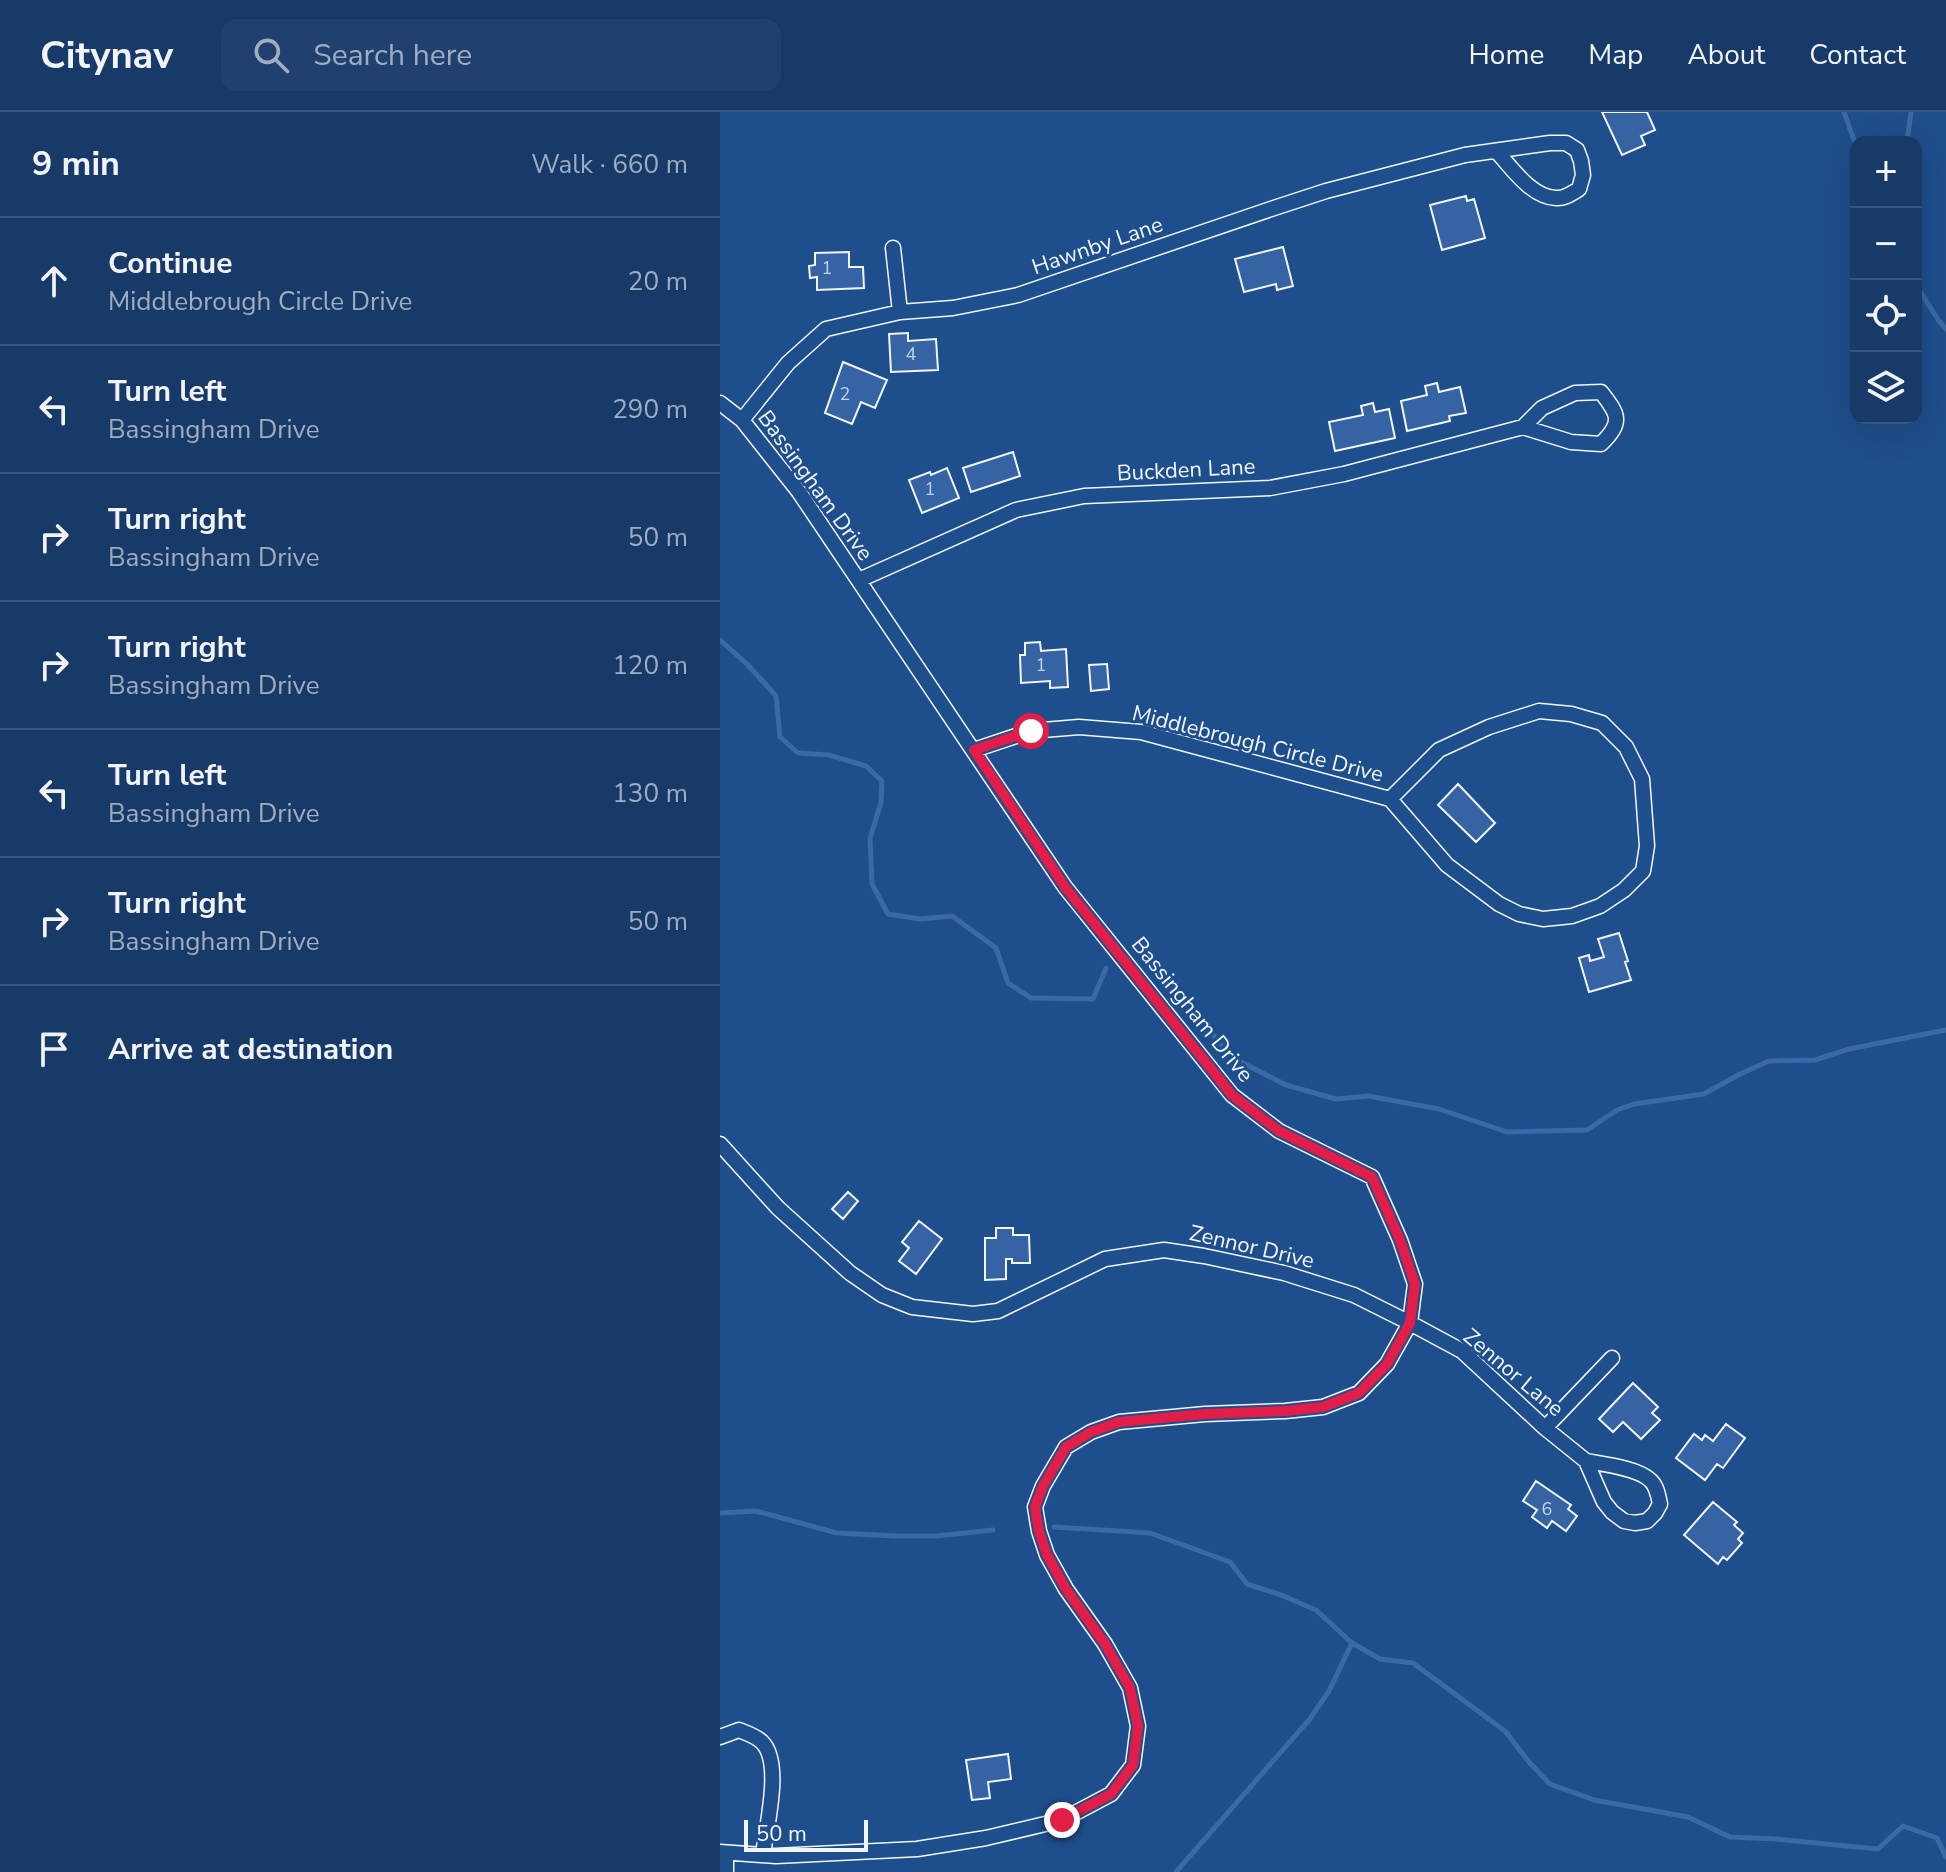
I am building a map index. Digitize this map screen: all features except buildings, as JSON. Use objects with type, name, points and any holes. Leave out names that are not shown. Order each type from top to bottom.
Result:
[{"type":"street","name":"Hawnby Lane","points":[[742,420],[788,363],[826,329],[900,312],[953,308],[1018,295],[1326,191],[1465,155],[1550,143],[1566,143],[1577,150],[1583,175],[1579,189],[1556,198],[1544,195],[1527,185],[1497,152]]},
{"type":"street","points":[[893,248],[900,312]]},
{"type":"street","name":"Buckden Lane","points":[[859,580],[1016,510],[1084,496],[1270,488],[1344,474],[1523,427],[1542,408],[1575,393],[1601,392],[1614,408],[1616,420],[1614,431],[1601,444],[1571,442],[1523,427]]},
{"type":"street","name":"Bassingham Drive","points":[[720,403],[742,420],[799,492],[1065,887],[1232,1095],[1279,1131],[1372,1177],[1400,1240],[1415,1284],[1410,1323],[1387,1364],[1359,1393],[1323,1407],[1119,1422],[1091,1432],[1066,1447],[1043,1486],[1035,1507],[1047,1555],[1130,1688],[1138,1726],[1133,1765],[1111,1794],[1062,1820],[986,1838],[917,1849],[763,1855],[723,1852]]},
{"type":"street","name":"Middlebrough Circle Drive","points":[[974,750],[1031,731],[1079,727],[1141,732],[1390,799],[1447,865],[1499,904],[1519,914],[1543,919],[1572,916],[1600,906],[1624,890],[1643,871],[1647,846],[1642,779],[1626,747],[1602,723],[1571,714],[1539,711],[1489,727],[1439,750],[1390,799]]},
{"type":"street","name":"Zennor Drive","points":[[720,1144],[778,1208],[850,1273],[882,1295],[912,1307],[973,1314],[998,1311],[1105,1259],[1164,1250],[1284,1273],[1354,1295],[1410,1323]]},
{"type":"street","name":"Zennor Lane","points":[[1410,1323],[1462,1351],[1545,1428],[1586,1461],[1648,1477],[1657,1488],[1660,1504],[1655,1513],[1647,1521],[1635,1523],[1624,1521],[1612,1512],[1604,1502],[1586,1461]]},
{"type":"street","points":[[1545,1428],[1612,1358]]},
{"type":"street","points":[[720,1737],[739,1730],[763,1742],[770,1757],[774,1773],[763,1855]]},
{"type":"street","points":[[723,1852],[726,1872]]},
{"type":"waterway","points":[[1844,112],[1852,136]]},
{"type":"waterway","points":[[1908,136],[1911,112]]},
{"type":"waterway","points":[[1922,294],[1946,329]]},
{"type":"waterway","points":[[720,640],[776,696],[780,737],[798,753],[829,755],[866,766],[882,781],[881,802],[870,839],[872,884],[888,914],[920,919],[952,916],[996,948],[1008,983],[1031,998],[1093,999],[1106,968]]},
{"type":"waterway","points":[[1153,960],[1231,1057],[1286,1085],[1336,1099],[1368,1096],[1439,1109],[1507,1132],[1587,1130],[1617,1110],[1634,1104],[1704,1094],[1769,1061],[1815,1060],[1849,1049],[1946,1030]]},
{"type":"waterway","points":[[720,1513],[756,1511],[837,1533],[937,1536],[993,1530]]},
{"type":"waterway","points":[[1054,1527],[1150,1533],[1230,1562],[1247,1584],[1316,1610],[1352,1643],[1380,1659],[1413,1663],[1505,1731],[1550,1784],[1594,1800],[1688,1817],[1730,1837],[1878,1849],[1903,1826],[1937,1838],[1946,1857]]},
{"type":"waterway","points":[[1176,1872],[1309,1720],[1329,1691],[1352,1643]]},
{"type":"route","points":[[1031,731],[974,750],[1065,887],[1232,1095],[1279,1131],[1372,1177],[1400,1240],[1415,1284],[1410,1323],[1387,1364],[1359,1393],[1323,1407],[1119,1422],[1091,1432],[1066,1447],[1043,1486],[1035,1507],[1039,1531],[1047,1555],[1066,1589],[1105,1644],[1130,1688],[1138,1726],[1133,1765],[1111,1794],[1062,1820]]}]
